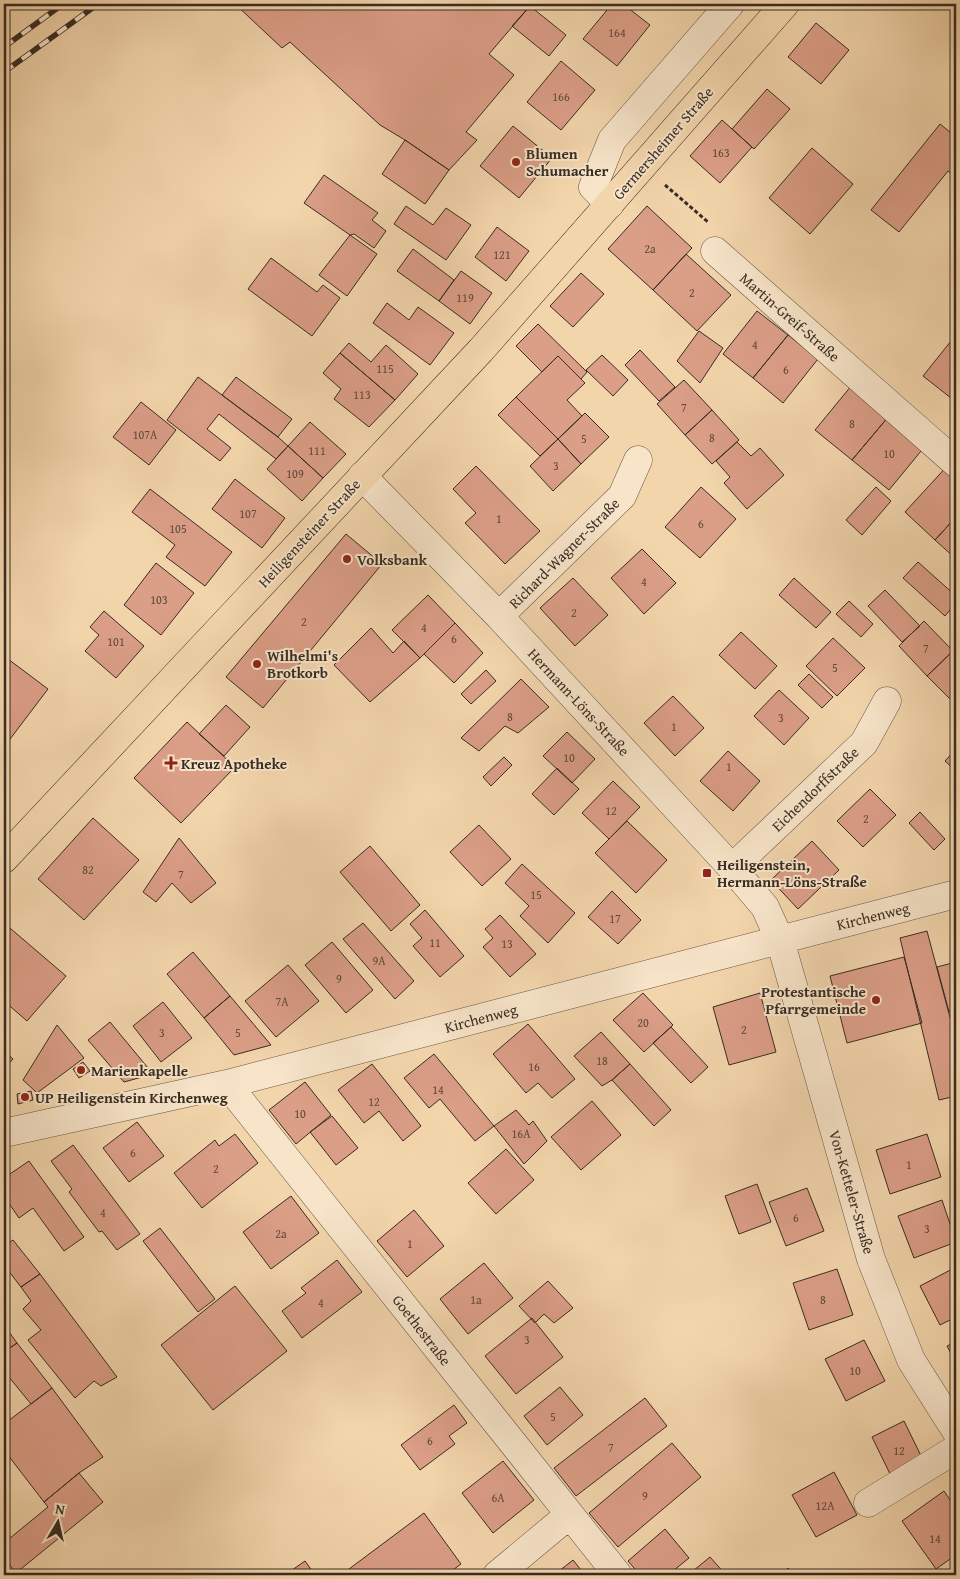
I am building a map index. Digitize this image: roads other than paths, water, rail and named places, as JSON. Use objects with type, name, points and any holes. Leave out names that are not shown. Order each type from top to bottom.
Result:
[{"type":"main road","name":"Germersheimer Straße","points":[[610,204],[785,4]]},
{"type":"main road","name":"Heiligensteiner Straße","points":[[4,859],[481,350],[610,204]]},
{"type":"street","name":"Germersheimer Straße","points":[[610,204],[593,187],[612,140],[730,4]]},
{"type":"street","name":"Martin-Greif-Straße","points":[[716,251],[956,463]]},
{"type":"street","name":"Richard-Wagner-Straße","points":[[499,616],[622,496],[638,460]]},
{"type":"street","name":"Hermann-Löns-Straße","points":[[362,476],[499,616],[732,868],[765,907],[780,940]]},
{"type":"street","name":"Eichendorffstraße","points":[[732,868],[864,743],[887,701]]},
{"type":"street","name":"Kirchenweg","points":[[4,1133],[227,1084],[956,894]]},
{"type":"street","name":"Von-Ketteler-Straße","points":[[780,940],[871,1259],[911,1360],[956,1431]]},
{"type":"street","name":"Goethestraße","points":[[227,1084],[618,1575]]},
{"type":"street","points":[[868,1503],[956,1449]]},
{"type":"street","points":[[497,1575],[568,1514]]},
{"type":"railway","points":[[4,47],[63,4]]},
{"type":"railway","points":[[4,72],[98,4]]},
{"type":"place","name":"Blumen Schumacher","points":[[516,162]]},
{"type":"place","name":"Volksbank","points":[[347,559]]},
{"type":"place","name":"Wilhelmi's Brotkorb","points":[[257,664]]},
{"type":"place","name":"Kreuz Apotheke","points":[[171,763]]},
{"type":"place","name":"Heiligenstein, Hermann-Löns-Straße","points":[[707,873]]},
{"type":"place","name":"Protestantische Pfarrgemeinde","points":[[876,1000]]},
{"type":"place","name":"Marienkapelle","points":[[81,1070]]},
{"type":"place","name":"UP Heiligenstein Kirchenweg","points":[[25,1097]]}]
